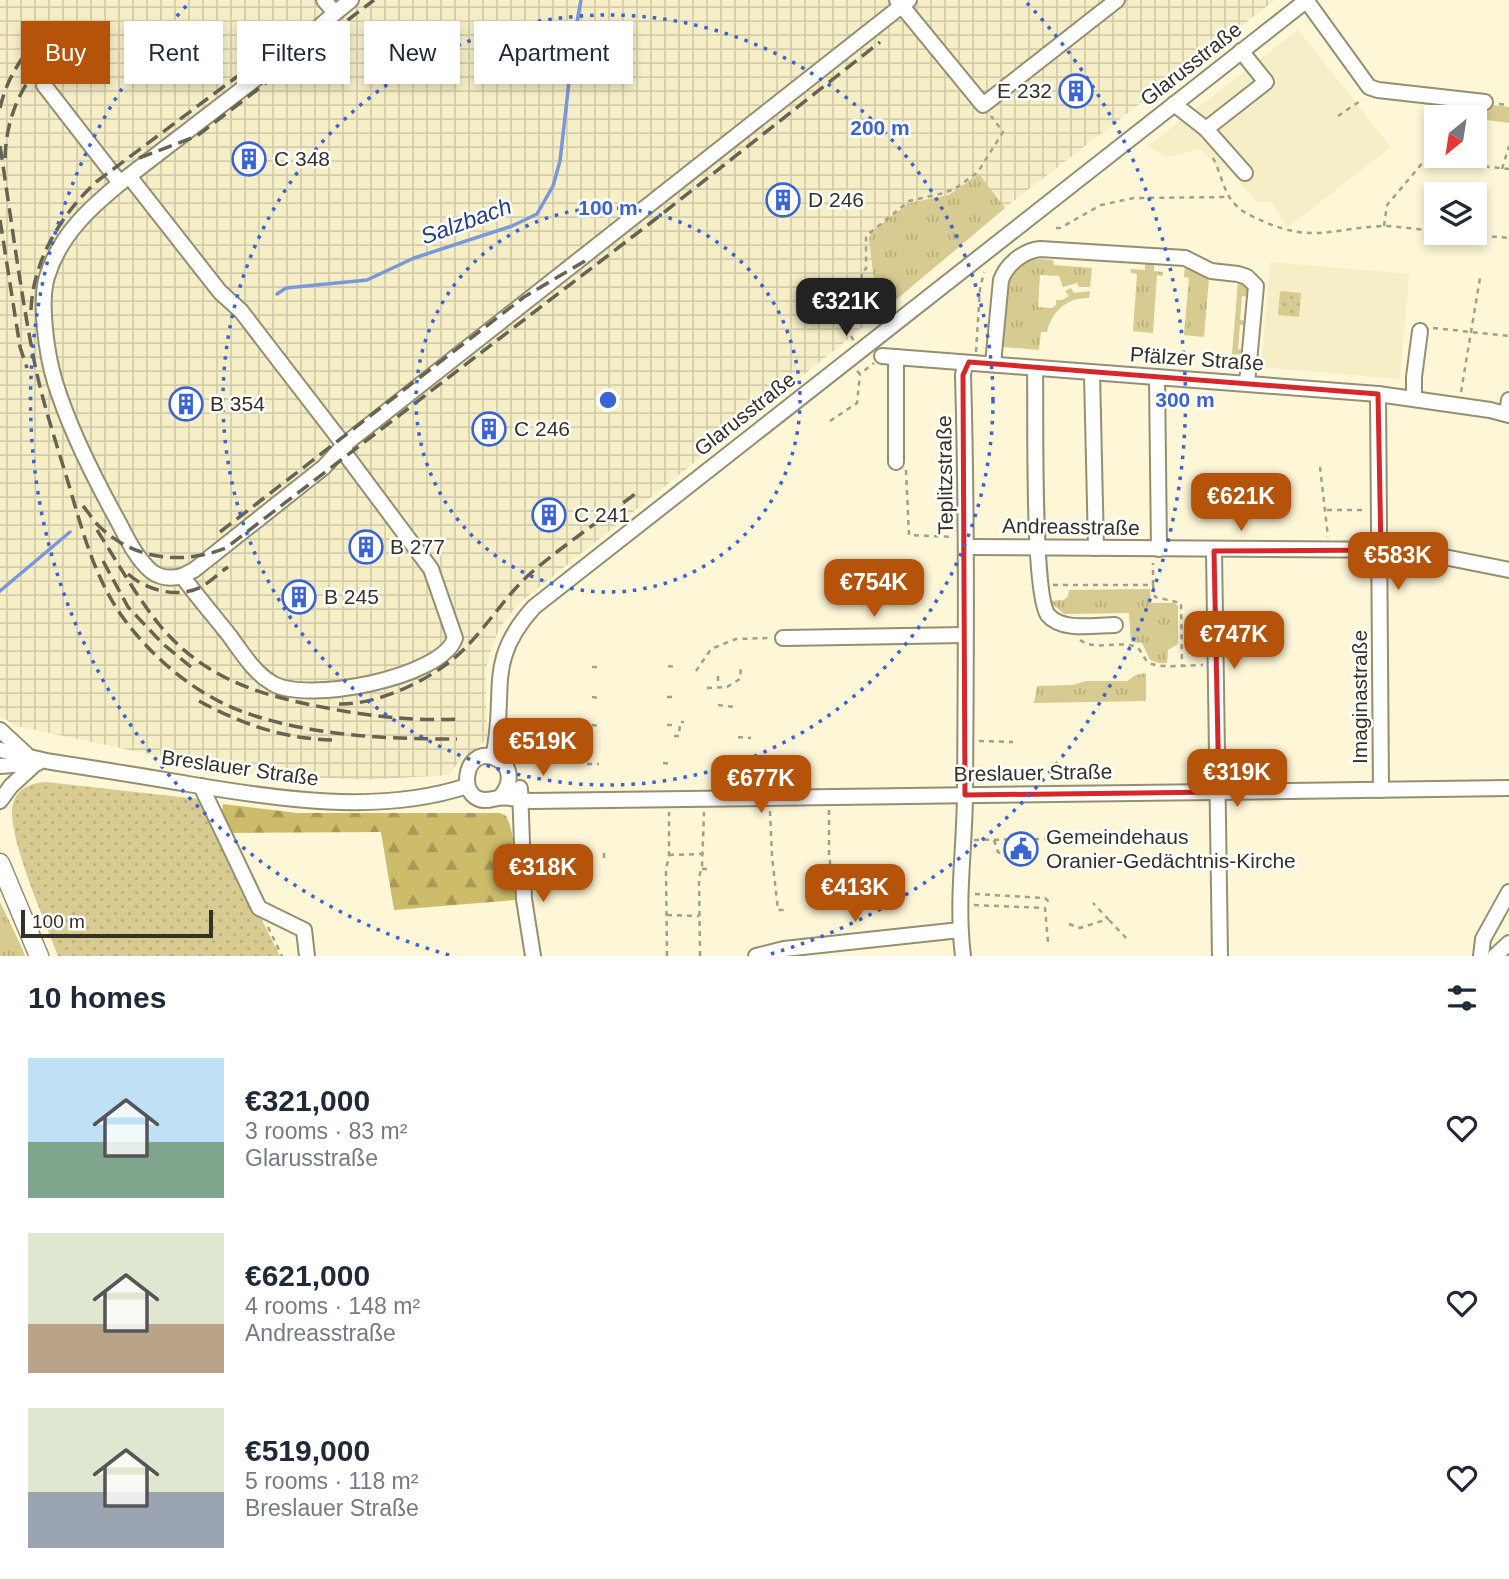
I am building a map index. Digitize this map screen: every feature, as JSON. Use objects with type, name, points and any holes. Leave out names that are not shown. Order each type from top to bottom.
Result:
[{"type":"main road","points":[[0,863],[38,956]]},
{"type":"street","points":[[324,0],[335,13]]},
{"type":"street","points":[[351,0],[289,53],[89,209],[68,234],[46,278],[44,321],[55,382],[76,437],[106,500],[134,549],[150,570],[166,577],[181,576],[194,570],[324,467],[344,445],[903,2],[984,106],[1117,0]]},
{"type":"street","points":[[1307,0],[1366,83],[1378,90],[1485,102]]},
{"type":"street","name":"Glarusstraße","points":[[493,757],[498,731],[498,676],[504,653],[512,635],[534,607],[1307,0]]},
{"type":"street","points":[[1206,129],[1266,82],[1241,51]]},
{"type":"street","points":[[44,85],[220,292],[241,311],[344,445],[346,455],[431,569],[455,638],[452,647],[428,665],[383,680],[313,691],[284,689],[262,677],[181,576]]},
{"type":"street","points":[[1174,104],[1206,129],[1245,173]]},
{"type":"street","points":[[1001,239],[1016,260]]},
{"type":"street","points":[[993,364],[1001,279],[1007,268],[1029,251],[1040,249],[1185,258],[1194,260],[1207,270],[1247,277],[1253,281],[1257,290],[1247,383]]},
{"type":"street","points":[[1414,399],[1420,331]]},
{"type":"street","name":"Pfälzer Straße","points":[[897,462],[889,357],[1378,394],[1508,409]]},
{"type":"street","name":"Teplitzstraße","points":[[963,956],[960,930],[965,795],[967,542],[963,375],[970,363]]},
{"type":"street","points":[[1035,368],[1038,547],[1042,600],[1048,615],[1061,625],[1115,625]]},
{"type":"street","points":[[1093,373],[1096,548]]},
{"type":"street","points":[[1156,549],[1157,377]]},
{"type":"street","name":"Imaginastraße","points":[[1378,394],[1381,790]]},
{"type":"street","name":"Andreasstraße","points":[[967,542],[1038,547],[1214,551],[1409,550],[1509,570]]},
{"type":"street","points":[[1214,551],[1220,956]]},
{"type":"street","points":[[783,638],[965,635]]},
{"type":"street","points":[[0,730],[37,760],[0,801]]},
{"type":"street","name":"Breslauer Straße","points":[[0,750],[37,760],[276,798],[325,801],[427,797],[467,786],[474,795],[485,800],[517,789],[556,799],[1509,788]]},
{"type":"street","points":[[467,786],[466,776],[473,762],[483,757],[493,757],[505,765],[517,789],[524,899],[533,956]]},
{"type":"street","name":"Breslauer Straße","points":[[0,766],[37,760]]},
{"type":"street","points":[[201,786],[259,908],[304,930],[307,956]]},
{"type":"street","points":[[1481,956],[1483,939],[1509,892]]},
{"type":"street","points":[[756,956],[784,949],[960,930]]},
{"type":"street","points":[[1495,956],[1509,943]]},
{"type":"path","points":[[1338,116],[1378,90]]},
{"type":"path","points":[[851,336],[846,330],[859,319],[862,271],[866,269],[866,236],[909,201],[956,188],[978,172],[1003,132],[984,106]]},
{"type":"path","points":[[1502,169],[1509,146]]},
{"type":"path","points":[[1210,153],[1222,173],[1229,197],[1248,215],[1289,232],[1308,235],[1384,226],[1424,230]]},
{"type":"path","points":[[1384,226],[1387,205],[1425,160],[1509,169]]},
{"type":"path","points":[[1056,228],[1101,205],[1134,198],[1229,197]]},
{"type":"path","points":[[1487,236],[1509,238]]},
{"type":"path","points":[[970,363],[985,267]]},
{"type":"path","points":[[1462,385],[1480,278]]},
{"type":"path","points":[[1420,331],[1420,327],[1509,335]]},
{"type":"path","points":[[830,421],[857,403],[860,374]]},
{"type":"path","points":[[897,462],[905,467],[909,535],[967,542]]},
{"type":"path","points":[[1320,467],[1329,550]]},
{"type":"path","points":[[1326,510],[1380,510]]},
{"type":"path","points":[[1156,549],[1153,594],[1157,598],[1181,603],[1182,665]]},
{"type":"path","points":[[1050,585],[1153,585]]},
{"type":"path","points":[[1061,625],[1086,645],[1134,646],[1151,664],[1217,665]]},
{"type":"path","points":[[696,671],[711,649],[736,639],[783,638]]},
{"type":"path","points":[[668,666],[676,667]]},
{"type":"path","points":[[592,667],[601,667]]},
{"type":"path","points":[[706,688],[727,687],[740,679],[741,667]]},
{"type":"path","points":[[718,676],[718,687]]},
{"type":"path","points":[[592,697],[600,698]]},
{"type":"path","points":[[667,697],[675,697]]},
{"type":"path","points":[[718,705],[734,707]]},
{"type":"path","points":[[674,736],[679,736],[680,722],[684,722]]},
{"type":"path","points":[[592,725],[600,726]]},
{"type":"path","points":[[667,725],[674,725]]},
{"type":"path","points":[[738,737],[751,738]]},
{"type":"path","points":[[965,740],[1013,742]]},
{"type":"path","points":[[739,762],[755,763]]},
{"type":"path","points":[[663,763],[673,764]]},
{"type":"path","points":[[587,764],[599,764]]},
{"type":"path","points":[[829,796],[834,898],[841,897]]},
{"type":"path","points":[[770,797],[778,910],[784,910]]},
{"type":"path","points":[[667,956],[668,798]]},
{"type":"path","points":[[700,956],[699,878],[702,869],[704,798]]},
{"type":"path","points":[[963,840],[1045,839]]},
{"type":"path","points":[[994,840],[998,852],[1011,856]]},
{"type":"path","points":[[662,843],[669,843]]},
{"type":"path","points":[[703,844],[710,844]]},
{"type":"path","points":[[604,853],[604,858]]},
{"type":"path","points":[[669,855],[702,854]]},
{"type":"path","points":[[831,867],[836,867]]},
{"type":"path","points":[[702,869],[711,869]]},
{"type":"path","points":[[659,871],[666,870]]},
{"type":"path","points":[[774,877],[780,877]]},
{"type":"path","points":[[699,898],[706,898]]},
{"type":"path","points":[[961,899],[1045,898],[1051,903]]},
{"type":"path","points":[[961,899],[1045,908],[1048,942]]},
{"type":"path","points":[[660,901],[666,901]]},
{"type":"path","points":[[1093,903],[1128,940]]},
{"type":"path","points":[[259,908],[282,956]]},
{"type":"path","points":[[666,915],[699,916]]},
{"type":"path","points":[[1069,924],[1080,928],[1108,919]]},
{"type":"path","points":[[699,928],[706,928]]},
{"type":"path","points":[[660,930],[667,931]]},
{"type":"highlighted area","points":[[969,362],[1378,394],[1381,550],[1214,551],[1219,792],[965,795],[963,375]]},
{"type":"shaded area","points":[[0,0],[1275,0],[1012,202],[878,315],[517,605],[499,629],[485,672],[487,737],[477,750],[462,757],[449,775],[364,780],[264,775],[219,769],[16,726],[0,716]]},
{"type":"shaded area","points":[[1298,30],[1391,147],[1288,227],[1270,201],[1257,202],[1227,168],[1223,172],[1200,149],[1167,157],[1148,146]]},
{"type":"shaded area","points":[[1270,262],[1409,274],[1400,379],[1261,367]]},
{"type":"green space","points":[[1466,102],[1509,107],[1509,123],[1488,120],[1488,105],[1466,105]]},
{"type":"green space","points":[[979,174],[1005,208],[878,315],[869,239],[872,231],[909,203],[949,195]]},
{"type":"green space","points":[[1053,260],[1054,265],[1092,268],[1090,287],[1079,287],[1077,283],[1063,287],[1059,276],[1040,275],[1038,307],[1052,308],[1056,305],[1056,300],[1069,296],[1065,291],[1071,288],[1074,293],[1090,291],[1089,298],[1074,300],[1056,312],[1047,332],[1041,332],[1039,350],[1003,347],[1000,339],[1003,302],[1009,278],[1026,262]]},
{"type":"green space","points":[[1145,260],[1154,261],[1154,271],[1163,272],[1163,276],[1157,275],[1153,333],[1133,331],[1137,274],[1131,273],[1131,269],[1145,270]]},
{"type":"green space","points":[[1185,264],[1209,278],[1204,337],[1184,335],[1189,278],[1184,277]]},
{"type":"green space","points":[[1238,281],[1249,286],[1251,297],[1242,296],[1240,320],[1249,321],[1249,326],[1240,325],[1238,349],[1247,351],[1246,355],[1232,354]]},
{"type":"green space","points":[[1280,291],[1301,293],[1299,317],[1278,315]]},
{"type":"green space","points":[[1150,589],[1151,603],[1175,603],[1178,606],[1178,644],[1168,650],[1167,663],[1150,660],[1142,643],[1131,642],[1129,613],[1064,614],[1049,601],[1064,600],[1069,590]]},
{"type":"green space","points":[[1146,673],[1146,701],[1034,703],[1037,686],[1073,685],[1086,681],[1127,681]]},
{"type":"green space","points":[[46,782],[198,799],[203,803],[280,956],[58,956],[21,856],[12,817],[13,804],[21,790]]},
{"type":"green space","points":[[223,804],[297,813],[500,813],[506,816],[512,835],[515,900],[394,910],[381,832],[227,833]]},
{"type":"green space","points":[[0,902],[22,948],[25,956],[0,956]]},
{"type":"waterway","name":"Salzbach","points":[[277,294],[286,288],[367,280],[414,258],[512,226],[537,214],[553,186],[560,161],[581,0]]},
{"type":"waterway","name":"Salzbach","points":[[0,591],[70,532]]},
{"type":"railway","points":[[139,158],[197,136],[374,0]]},
{"type":"railway","points":[[83,506],[98,526],[114,539],[144,553],[177,558],[193,557],[226,548],[653,221],[880,42]]},
{"type":"railway","points":[[0,108],[7,87],[21,61]]},
{"type":"railway","points":[[31,310],[33,291],[43,256],[61,224],[83,195],[96,182],[237,77]]},
{"type":"railway","points":[[5,158],[11,118],[26,84]]},
{"type":"railway","points":[[0,146],[24,307],[41,391],[90,553],[105,587],[124,619],[161,660],[190,684],[238,710],[264,719],[319,731],[374,737],[457,739]]},
{"type":"railway","points":[[0,220],[20,347],[27,368]]},
{"type":"railway","points":[[220,532],[524,297],[590,258]]},
{"type":"railway","points":[[339,704],[373,700],[391,694],[426,678],[442,667],[468,645],[532,572],[635,494]]},
{"type":"railway","points":[[97,530],[136,593],[162,628],[199,662],[219,674],[261,692],[332,709],[395,718],[459,719]]},
{"type":"railway","points":[[103,561],[128,607],[163,644],[191,667]]},
{"type":"railway","points":[[128,574],[153,588],[182,592],[201,587],[228,567]]},
{"type":"railway","points":[[199,701],[266,730],[301,737],[338,740]]},
{"type":"place","name":"E 232","points":[[1076,91]]},
{"type":"place","name":"C 348","points":[[249,159]]},
{"type":"place","name":"D 246","points":[[783,200]]},
{"type":"place","name":"B 354","points":[[186,404]]},
{"type":"place","name":"C 246","points":[[489,429]]},
{"type":"place","name":"C 241","points":[[549,515]]},
{"type":"place","name":"B 277","points":[[366,547]]},
{"type":"place","name":"B 245","points":[[299,597]]},
{"type":"place","name":"Gemeindehaus Oranier-Gedächtnis-Kirche","points":[[1021,849]]}]
